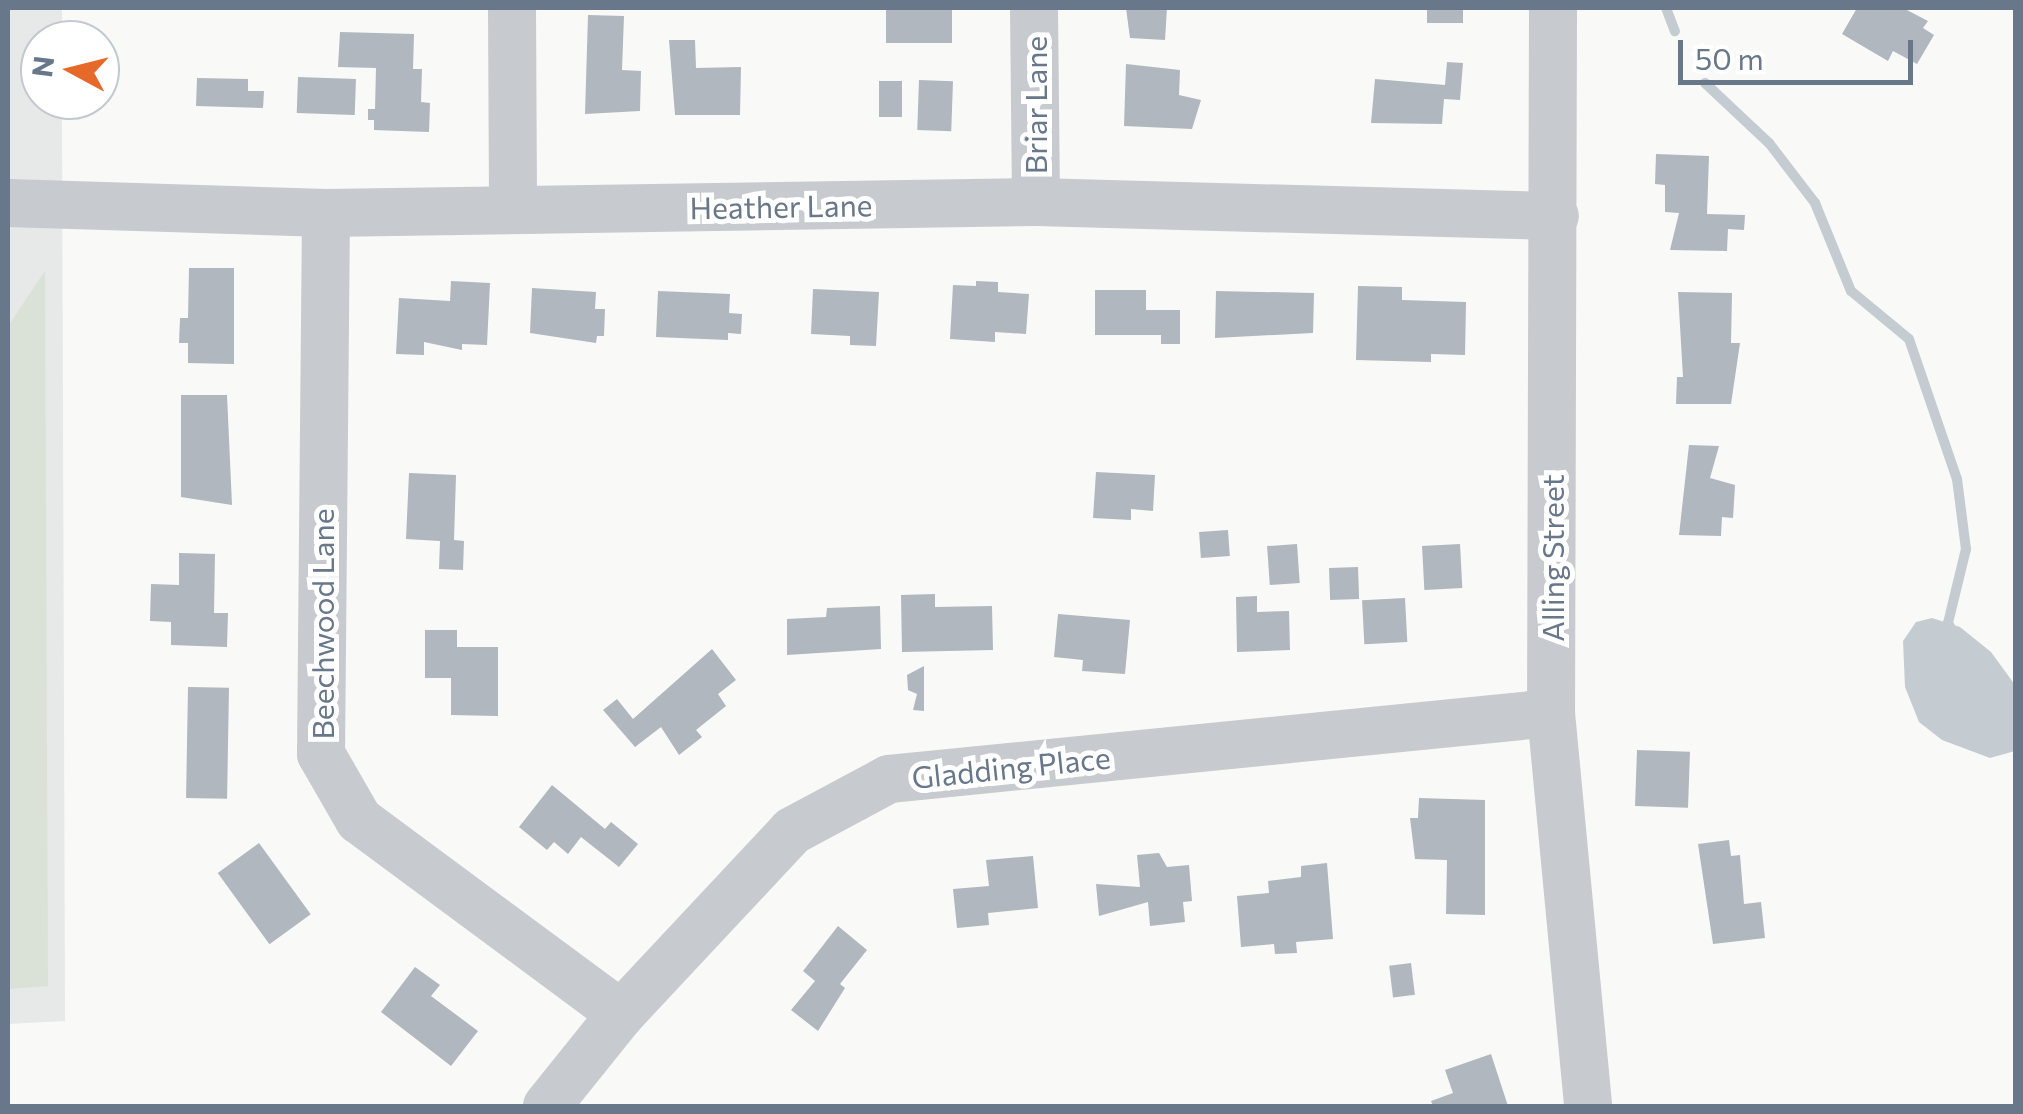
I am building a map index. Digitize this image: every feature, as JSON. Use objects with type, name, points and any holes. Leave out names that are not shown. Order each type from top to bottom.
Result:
[{"type":"street","points":[[512,8],[513,209]]},
{"type":"street","name":"Briar Lane","points":[[1034,8],[1036,202]]},
{"type":"street","name":"Alling Street","points":[[1553,8],[1551,713],[1588,1106]]},
{"type":"street","name":"Heather Lane","points":[[8,203],[326,212],[1036,202],[1554,216]]},
{"type":"street","name":"Beechwood Lane","points":[[326,212],[321,754],[358,820],[621,1014]]},
{"type":"street","name":"Gladding Place","points":[[547,1106],[621,1014],[792,831],[889,779],[1551,713]]},
{"type":"shaded area","points":[[8,8],[62,8],[62,20],[20,20],[20,120],[62,120],[65,1021],[8,1024]]},
{"type":"shaded area","points":[[45,271],[48,986],[8,989],[8,326]]},
{"type":"shaded area","points":[[1932,618],[1960,627],[1991,652],[2015,685],[2015,751],[1990,758],[1942,740],[1919,722],[1905,687],[1903,641],[1916,622]]},
{"type":"building","points":[[886,8],[952,8],[952,43],[886,43]]},
{"type":"building","points":[[1126,8],[1167,8],[1165,40],[1130,38]]},
{"type":"building","points":[[1427,8],[1463,8],[1463,23],[1427,23]]},
{"type":"building","points":[[1857,8],[1903,8],[1928,21],[1923,28],[1934,35],[1917,64],[1893,51],[1888,61],[1842,34]]},
{"type":"building","points":[[588,15],[624,16],[622,70],[641,71],[640,111],[585,114]]},
{"type":"building","points":[[340,32],[414,34],[413,69],[422,69],[421,102],[430,103],[429,132],[374,130],[374,120],[368,120],[368,109],[375,109],[376,68],[338,67]]},
{"type":"building","points":[[669,40],[695,40],[696,68],[741,67],[740,115],[675,115]]},
{"type":"building","points":[[1447,62],[1463,63],[1460,100],[1444,99],[1442,124],[1371,123],[1375,79],[1445,85]]},
{"type":"building","points":[[1126,64],[1180,70],[1179,95],[1201,100],[1192,129],[1124,126]]},
{"type":"building","points":[[298,77],[356,79],[355,115],[297,113]]},
{"type":"building","points":[[197,78],[248,79],[248,91],[264,91],[263,108],[196,106]]},
{"type":"building","points":[[919,80],[953,81],[951,131],[917,130]]},
{"type":"building","points":[[879,81],[902,81],[902,117],[879,117]]},
{"type":"building","points":[[1656,154],[1709,156],[1707,214],[1745,215],[1744,230],[1728,229],[1727,251],[1670,250],[1679,213],[1665,212],[1665,185],[1655,184]]},
{"type":"building","points":[[189,268],[234,268],[234,364],[188,363],[188,343],[179,343],[180,318],[188,318]]},
{"type":"building","points":[[451,281],[490,283],[487,345],[462,344],[462,350],[424,342],[424,355],[396,354],[399,298],[450,301]]},
{"type":"building","points":[[976,281],[998,282],[998,292],[1029,294],[1026,334],[995,332],[995,342],[950,339],[953,285],[976,286]]},
{"type":"building","points":[[1358,286],[1402,287],[1402,300],[1466,302],[1465,355],[1431,354],[1431,362],[1356,360]]},
{"type":"building","points":[[532,288],[596,292],[595,309],[605,309],[604,336],[597,336],[596,343],[530,333]]},
{"type":"building","points":[[813,289],[879,292],[876,346],[850,345],[850,336],[811,334]]},
{"type":"building","points":[[1095,290],[1146,290],[1146,310],[1180,310],[1180,344],[1161,344],[1161,335],[1095,335]]},
{"type":"building","points":[[658,291],[730,294],[729,313],[742,314],[741,334],[728,333],[728,340],[656,337]]},
{"type":"building","points":[[1216,291],[1314,293],[1313,333],[1215,338]]},
{"type":"building","points":[[1678,292],[1732,293],[1731,343],[1740,343],[1731,404],[1676,404],[1677,377],[1683,377]]},
{"type":"building","points":[[181,395],[227,395],[232,505],[181,497]]},
{"type":"building","points":[[1689,445],[1719,446],[1710,478],[1735,485],[1733,518],[1722,517],[1721,536],[1679,535]]},
{"type":"building","points":[[1096,472],[1155,475],[1153,511],[1131,509],[1131,520],[1093,518]]},
{"type":"building","points":[[409,473],[456,475],[454,540],[464,541],[463,570],[439,569],[440,541],[406,539]]},
{"type":"building","points":[[1228,530],[1230,556],[1201,558],[1199,532]]},
{"type":"building","points":[[1297,544],[1300,583],[1270,585],[1267,546]]},
{"type":"building","points":[[1460,544],[1462,588],[1424,590],[1422,546]]},
{"type":"building","points":[[179,553],[215,554],[214,613],[228,613],[227,647],[171,645],[171,622],[150,621],[151,584],[179,585]]},
{"type":"building","points":[[1358,567],[1359,599],[1330,600],[1329,568]]},
{"type":"building","points":[[935,594],[935,607],[992,606],[993,650],[902,652],[901,595]]},
{"type":"building","points":[[1257,596],[1257,612],[1289,611],[1290,650],[1237,652],[1236,597]]},
{"type":"building","points":[[1405,598],[1407,642],[1364,644],[1362,600]]},
{"type":"building","points":[[880,606],[881,649],[787,655],[787,619],[826,617],[827,608]]},
{"type":"building","points":[[1058,614],[1130,620],[1125,674],[1082,671],[1083,660],[1054,657]]},
{"type":"building","points":[[425,630],[457,630],[457,647],[498,647],[498,716],[451,715],[451,678],[425,678]]},
{"type":"building","points":[[712,649],[736,680],[718,694],[726,706],[696,730],[702,737],[679,755],[661,727],[635,747],[603,710],[617,699],[633,719]]},
{"type":"building","points":[[924,666],[924,711],[913,710],[917,694],[908,690],[907,675]]},
{"type":"building","points":[[188,687],[229,688],[227,799],[186,798]]},
{"type":"building","points":[[1637,750],[1690,752],[1688,808],[1635,806]]},
{"type":"building","points":[[552,785],[605,829],[611,822],[638,844],[619,867],[581,837],[568,854],[554,842],[547,850],[519,827]]},
{"type":"building","points":[[1419,798],[1485,800],[1485,915],[1446,914],[1447,860],[1415,859],[1410,818],[1418,818]]},
{"type":"building","points":[[1729,840],[1731,856],[1740,855],[1744,904],[1761,902],[1765,938],[1713,944],[1698,844]]},
{"type":"building","points":[[259,843],[311,914],[269,944],[218,873]]},
{"type":"building","points":[[1159,853],[1167,867],[1189,865],[1192,901],[1183,902],[1185,922],[1150,926],[1148,902],[1099,916],[1096,884],[1140,887],[1137,855]]},
{"type":"building","points":[[1033,856],[1038,908],[988,913],[989,925],[957,928],[953,889],[989,886],[986,860]]},
{"type":"building","points":[[1327,863],[1333,939],[1296,942],[1297,953],[1275,954],[1274,944],[1241,947],[1237,896],[1269,893],[1268,881],[1301,877],[1301,866]]},
{"type":"building","points":[[838,926],[867,950],[840,984],[845,988],[818,1031],[791,1010],[815,981],[803,971]]},
{"type":"building","points":[[1411,963],[1415,995],[1393,997],[1389,966]]},
{"type":"building","points":[[415,967],[440,985],[431,996],[478,1031],[451,1066],[381,1012]]},
{"type":"building","points":[[1491,1054],[1508,1106],[1433,1106],[1431,1101],[1453,1093],[1445,1070]]},
{"type":"waterway","points":[[1666,8],[1675,31]]},
{"type":"waterway","points":[[1705,83],[1769,143],[1815,203],[1851,291],[1909,339],[1957,479],[1966,549],[1948,623],[1953,632]]}]
